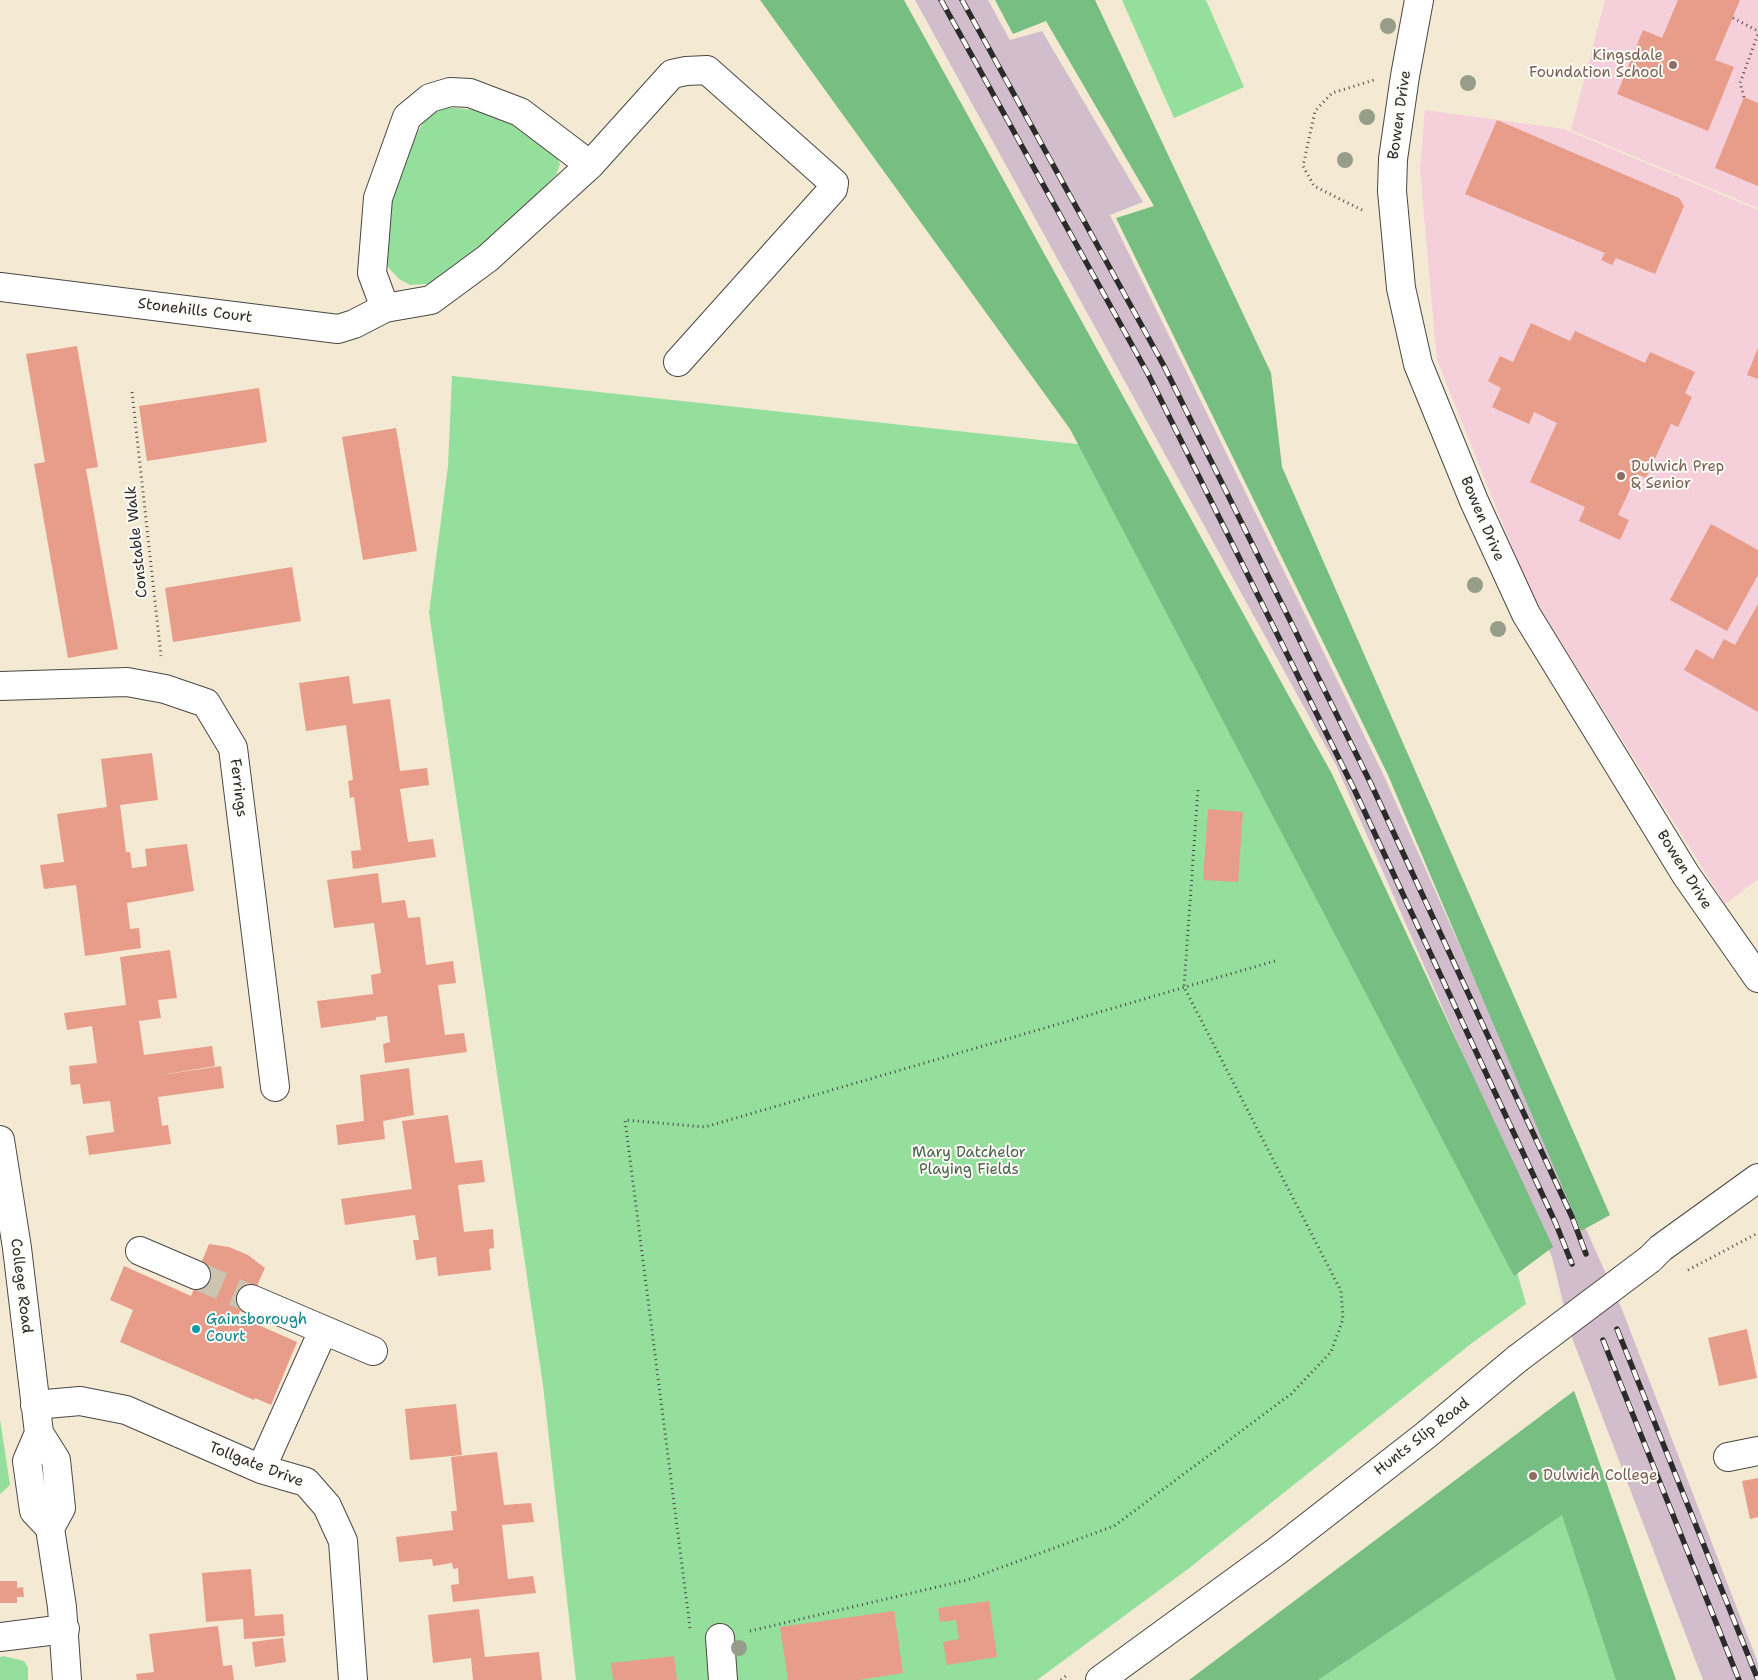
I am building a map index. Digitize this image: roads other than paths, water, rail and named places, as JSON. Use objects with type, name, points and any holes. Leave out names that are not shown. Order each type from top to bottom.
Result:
[{"type":"street","name":"Bowen Drive","points":[[1419,0],[1393,159],[1392,191],[1401,288],[1418,364],[1478,509],[1526,614],[1686,874],[1758,978]]},
{"type":"street","name":"Stonehills Court","points":[[0,287],[338,329],[354,324],[385,308],[431,300],[488,258],[590,165],[672,74],[686,70],[708,70],[834,183],[833,189],[678,362]]},
{"type":"street","points":[[385,308],[372,273],[378,198],[407,117],[430,98],[450,92],[470,93],[520,112],[590,165]]},
{"type":"street","name":"Ferrings","points":[[0,686],[127,682],[165,689],[206,703],[233,748],[275,1087]]},
{"type":"street","name":"College Road","points":[[0,1140],[16,1248],[39,1433],[56,1460],[61,1508],[50,1528],[65,1629],[67,1680]]},
{"type":"street","name":"Hunts Slip Road","points":[[1100,1680],[1277,1551],[1440,1424],[1517,1359],[1650,1259],[1661,1248],[1752,1186]]},
{"type":"street","points":[[140,1251],[196,1275]]},
{"type":"street","points":[[251,1299],[373,1352]]},
{"type":"street","points":[[261,1469],[323,1331]]},
{"type":"street","name":"Tollgate Drive","points":[[36,1405],[80,1401],[126,1410],[261,1469],[306,1482],[328,1506],[343,1541],[353,1680]]},
{"type":"street","points":[[1728,1457],[1758,1451]]},
{"type":"street","points":[[0,1637],[65,1629]]},
{"type":"street","points":[[720,1638],[723,1680]]},
{"type":"tunnel","points":[[196,1275],[251,1299]]},
{"type":"railway","points":[[941,0],[1148,374],[1355,791],[1556,1224],[1572,1264]]},
{"type":"railway","points":[[962,0],[1164,366],[1371,784],[1572,1217],[1586,1254]]},
{"type":"railway","points":[[1599,1284],[1604,1296]]},
{"type":"railway","points":[[1584,1295],[1589,1307]]},
{"type":"railway","points":[[1617,1329],[1758,1680]]},
{"type":"railway","points":[[1603,1340],[1739,1680]]},
{"type":"place","name":"Kingsdale Foundation School","points":[[1673,65]]},
{"type":"place","name":"Dulwich Prep & Senior","points":[[1621,476]]},
{"type":"place","name":"Gainsborough Court","points":[[196,1329]]},
{"type":"place","name":"Dulwich College","points":[[1533,1476]]},
{"type":"park label","name":"Mary Datchelor Playing Fields","points":[[969,1162]]}]
